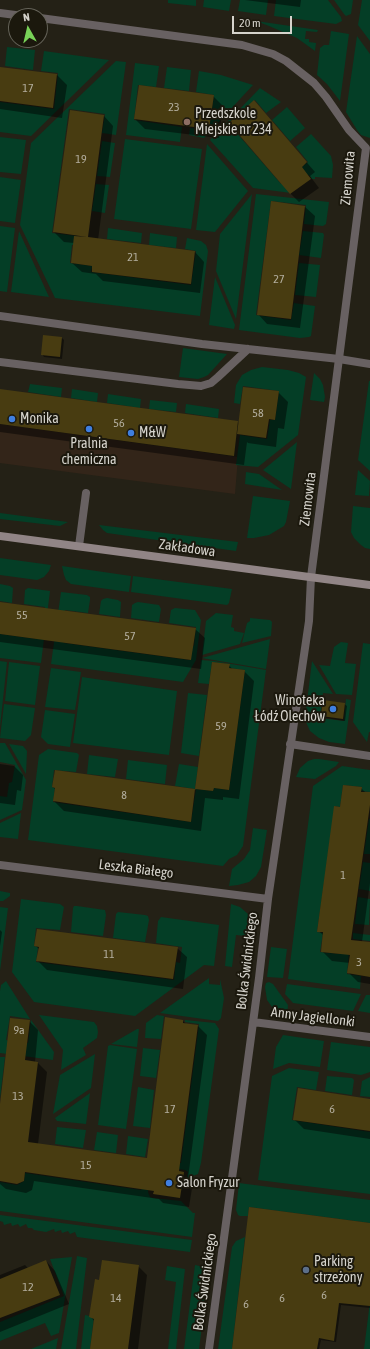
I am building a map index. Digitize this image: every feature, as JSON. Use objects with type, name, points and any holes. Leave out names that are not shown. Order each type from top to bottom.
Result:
[{"type":"street","name":"Ziemowita","points":[[48,19],[242,45],[273,54],[286,61],[314,83],[326,97],[349,130],[368,148],[311,577]]},
{"type":"street","points":[[0,316],[202,344],[339,359],[370,364]]},
{"type":"street","points":[[0,362],[201,386],[211,383],[248,349]]},
{"type":"street","points":[[79,546],[86,493]]},
{"type":"street","name":"Zakładowa","points":[[0,536],[370,585]]},
{"type":"street","name":"Bolka Świdnickiego","points":[[209,1349],[268,899],[309,621],[311,577]]},
{"type":"street","points":[[290,744],[370,756]]},
{"type":"street","name":"Leszka Białego","points":[[0,865],[268,899]]},
{"type":"street","name":"Anny Jagiellonki","points":[[253,1022],[370,1037]]},
{"type":"shaded area","points":[[0,424],[238,457],[235,494],[0,463]]},
{"type":"green space","points":[[168,0],[196,0],[196,6],[168,3]]},
{"type":"green space","points":[[204,0],[231,0],[229,11],[203,7]]},
{"type":"green space","points":[[240,0],[268,0],[266,15],[238,11]]},
{"type":"green space","points":[[276,0],[328,0],[341,17],[342,21],[336,24],[274,16]]},
{"type":"green space","points":[[334,0],[353,0],[351,14],[346,16]]},
{"type":"green space","points":[[362,0],[370,0],[370,41],[358,25]]},
{"type":"green space","points":[[256,21],[318,30],[317,32],[306,31],[305,39],[309,39],[309,42],[316,43],[315,51],[297,38]]},
{"type":"green space","points":[[331,31],[349,34],[340,101],[327,84],[317,75],[320,48],[324,45],[329,45]]},
{"type":"green space","points":[[357,36],[370,54],[370,138],[361,135],[346,112]]},
{"type":"green space","points":[[7,47],[35,50],[33,70],[5,66]]},
{"type":"green space","points":[[44,51],[109,60],[31,136],[0,132],[0,102],[54,109],[58,73],[41,71]]},
{"type":"green space","points":[[116,61],[126,62],[116,135],[102,133],[105,114],[69,109],[52,233],[77,236],[76,245],[72,245],[70,263],[92,266],[91,272],[191,285],[196,251],[185,249],[187,238],[201,241],[206,245],[208,251],[200,316],[55,298],[20,225],[31,143]]},
{"type":"green space","points":[[135,63],[159,66],[156,87],[138,85],[134,120],[182,127],[180,142],[126,135]]},
{"type":"green space","points":[[167,67],[191,70],[189,91],[164,88]]},
{"type":"green space","points":[[199,71],[221,75],[253,85],[204,138],[189,135],[190,128],[209,130],[214,95],[196,92]]},
{"type":"green space","points":[[260,88],[281,102],[266,113],[255,100],[228,123],[281,184],[308,162],[296,147],[311,134],[331,156],[333,165],[332,178],[315,177],[315,179],[312,179],[309,175],[298,174],[291,193],[253,188],[210,140]]},
{"type":"green space","points":[[287,107],[305,128],[290,141],[272,120]]},
{"type":"green space","points":[[0,137],[26,140],[21,174],[0,172]]},
{"type":"green space","points":[[125,139],[202,149],[191,229],[114,219]]},
{"type":"green space","points":[[102,141],[115,143],[110,177],[97,176]]},
{"type":"green space","points":[[207,144],[248,191],[215,232],[196,230]]},
{"type":"green space","points":[[0,177],[21,180],[15,223],[0,221]]},
{"type":"green space","points":[[96,184],[109,185],[105,213],[92,211]]},
{"type":"green space","points":[[252,194],[236,319],[216,271],[220,234]]},
{"type":"green space","points":[[256,194],[329,202],[326,224],[323,226],[304,224],[306,205],[271,201],[256,315],[291,320],[294,303],[315,306],[311,336],[309,337],[300,338],[239,330]]},
{"type":"green space","points":[[0,226],[15,228],[7,292],[0,291]]},
{"type":"green space","points":[[108,228],[142,233],[141,243],[107,239]]},
{"type":"green space","points":[[19,231],[49,297],[11,292]]},
{"type":"green space","points":[[303,231],[323,233],[321,258],[299,255]]},
{"type":"green space","points":[[150,233],[177,237],[176,248],[149,245]]},
{"type":"green space","points":[[299,263],[320,265],[316,297],[295,295]]},
{"type":"green space","points":[[215,277],[235,325],[234,329],[209,325]]},
{"type":"green space","points":[[183,348],[227,354],[208,375],[204,377],[198,379],[179,377]]},
{"type":"green space","points":[[262,367],[288,370],[306,377],[298,435],[258,467],[236,465],[240,435],[267,439],[270,420],[275,420],[279,391],[243,386],[240,404],[234,403],[236,385],[242,375],[251,370]]},
{"type":"green space","points":[[314,373],[323,385],[325,397],[324,402],[310,400]]},
{"type":"green space","points":[[370,381],[370,471],[358,460]]},
{"type":"green space","points":[[30,384],[62,388],[61,397],[28,392]]},
{"type":"green space","points":[[72,389],[98,393],[97,402],[71,398]]},
{"type":"green space","points":[[108,394],[141,399],[140,408],[107,403]]},
{"type":"green space","points":[[150,400],[177,403],[176,412],[149,409]]},
{"type":"green space","points":[[186,404],[219,409],[218,418],[185,413]]},
{"type":"green space","points":[[297,442],[291,489],[263,470]]},
{"type":"green space","points":[[358,470],[370,481],[369,496],[355,495]]},
{"type":"green space","points":[[246,472],[259,474],[282,490],[245,484]]},
{"type":"green space","points":[[253,496],[290,501],[284,526],[269,535],[247,538]]},
{"type":"green space","points":[[353,506],[370,508],[370,549],[361,545],[354,538],[351,532]]},
{"type":"green space","points":[[0,513],[68,522],[60,526],[0,519]]},
{"type":"green space","points":[[99,525],[238,542],[236,551],[107,533]]},
{"type":"green space","points":[[0,558],[51,565],[49,571],[44,577],[37,580],[0,575]]},
{"type":"green space","points":[[62,566],[131,576],[129,592],[71,584],[66,580]]},
{"type":"green space","points":[[133,576],[232,589],[229,603],[227,605],[131,592]]},
{"type":"green space","points":[[0,584],[13,588],[12,603],[0,601]]},
{"type":"green space","points":[[28,588],[50,591],[41,663],[0,658],[0,634],[37,639],[43,623],[45,607],[24,604],[25,590]]},
{"type":"green space","points":[[61,592],[87,595],[90,597],[88,613],[65,610],[63,628],[66,629],[64,643],[189,660],[190,646],[194,646],[196,627],[169,623],[171,610],[175,608],[195,610],[201,620],[196,660],[183,682],[51,664]]},
{"type":"green space","points":[[107,598],[121,602],[120,617],[99,614],[101,601]]},
{"type":"green space","points":[[138,602],[159,605],[161,609],[159,622],[131,618],[132,605]]},
{"type":"green space","points":[[216,613],[233,615],[231,627],[234,628],[234,631],[244,633],[240,644],[202,655],[206,621]]},
{"type":"green space","points":[[250,618],[270,620],[272,622],[271,636],[242,643],[247,623],[250,621]]},
{"type":"green space","points":[[270,639],[266,669],[202,658]]},
{"type":"green space","points":[[341,642],[348,643],[345,663],[356,664],[352,695],[336,694],[319,665],[330,666],[334,647]]},
{"type":"green space","points":[[363,643],[370,644],[370,732],[367,742],[353,722]]},
{"type":"green space","points":[[201,660],[214,661],[266,670],[243,846],[237,855],[229,859],[223,866],[28,840],[39,755],[48,749],[77,753],[79,755],[76,772],[54,770],[52,787],[55,788],[53,802],[191,822],[196,789],[213,791],[214,788],[229,790],[245,670],[229,668],[229,664],[212,662],[209,684],[198,683]]},
{"type":"green space","points":[[0,661],[7,662],[0,727]]},
{"type":"green space","points":[[312,661],[333,694],[323,693],[320,718],[344,721],[346,699],[351,700],[345,744],[329,742],[319,738],[310,731],[306,722],[305,718]]},
{"type":"green space","points":[[9,662],[40,666],[35,705],[5,701]]},
{"type":"green space","points":[[51,668],[81,672],[75,710],[45,707]]},
{"type":"green space","points":[[82,677],[177,691],[169,755],[73,743]]},
{"type":"green space","points":[[188,693],[207,695],[199,756],[181,753]]},
{"type":"green space","points":[[4,704],[35,708],[31,735],[25,741],[0,738]]},
{"type":"green space","points":[[45,710],[75,714],[70,747],[48,744],[41,737]]},
{"type":"green space","points":[[0,743],[5,743],[26,780],[22,810],[0,820],[0,796],[7,797],[9,783],[12,782],[15,765],[0,762]]},
{"type":"green space","points":[[9,744],[23,746],[27,751],[26,774]]},
{"type":"green space","points":[[89,755],[118,759],[115,777],[87,774]]},
{"type":"green space","points":[[314,759],[339,762],[336,766],[315,779],[296,777],[300,768],[308,761]]},
{"type":"green space","points":[[128,760],[167,765],[165,784],[126,779]]},
{"type":"green space","points":[[179,764],[198,767],[195,789],[175,786]]},
{"type":"green space","points":[[342,766],[370,770],[370,792],[361,791],[362,787],[343,785],[340,807],[335,806],[317,932],[323,933],[320,952],[339,954],[349,952],[347,974],[361,976],[360,989],[288,979],[313,786]]},
{"type":"green space","points":[[21,813],[18,839],[0,837],[0,823]]},
{"type":"green space","points":[[369,819],[370,854],[364,854]]},
{"type":"green space","points":[[253,828],[267,830],[261,867],[256,876],[249,882],[229,886],[232,869],[244,859],[250,850]]},
{"type":"green space","points":[[363,862],[370,863],[370,891],[359,889]]},
{"type":"green space","points":[[0,891],[10,893],[10,896],[3,901],[0,901]]},
{"type":"green space","points":[[358,897],[370,899],[369,925],[355,924]]},
{"type":"green space","points":[[21,899],[60,904],[64,907],[60,930],[36,928],[34,946],[38,947],[36,962],[174,980],[176,962],[180,963],[182,947],[156,943],[158,921],[161,917],[219,925],[214,966],[204,965],[135,1016],[34,1002],[12,972]]},
{"type":"green space","points":[[231,904],[240,907],[248,914],[253,922],[255,932],[255,937],[236,935],[232,967],[225,966]]},
{"type":"green space","points":[[74,906],[105,910],[106,915],[103,936],[71,932]]},
{"type":"green space","points":[[0,907],[8,908],[0,971]]},
{"type":"green space","points":[[118,912],[148,916],[149,920],[145,942],[113,938],[116,914]]},
{"type":"green space","points":[[353,933],[370,935],[370,941],[353,939]]},
{"type":"green space","points":[[271,947],[287,949],[283,978],[267,977]]},
{"type":"green space","points":[[209,978],[209,984],[220,985],[220,979],[224,998],[221,1018],[218,1021],[160,1013]]},
{"type":"green space","points":[[6,981],[30,1019],[10,1016],[6,1040],[28,1043],[31,1020],[54,1052],[53,1060],[0,1053],[0,991],[1,985]]},
{"type":"green space","points":[[269,982],[273,984],[288,1005],[287,1018],[275,1011],[267,1000],[265,987],[266,983]]},
{"type":"green space","points":[[287,984],[361,994],[353,1011],[293,1003],[285,994]]},
{"type":"green space","points":[[366,995],[370,995],[370,1013],[358,1011]]},
{"type":"green space","points":[[39,1015],[94,1022],[97,1026],[97,1038],[83,1048],[86,1055],[61,1070],[63,1050]]},
{"type":"green space","points":[[157,1015],[164,1016],[161,1039],[145,1038],[146,1023]]},
{"type":"green space","points":[[185,1020],[215,1023],[219,1029],[201,1163],[198,1174],[187,1178],[188,1172],[185,1170],[152,1165],[148,1192],[150,1197],[153,1198],[181,1201],[193,1213],[195,1213],[192,1237],[0,1211],[0,1182],[17,1185],[24,1181],[25,1173],[141,1190],[147,1158],[181,1163],[199,1024],[185,1022]]},
{"type":"green space","points":[[139,1029],[137,1047],[111,1044]]},
{"type":"green space","points":[[283,1035],[324,1041],[320,1067],[289,1063],[273,1069],[276,1047]]},
{"type":"green space","points":[[331,1042],[370,1047],[370,1072],[361,1075],[327,1070]]},
{"type":"green space","points":[[110,1045],[137,1049],[126,1129],[98,1125],[108,1046]]},
{"type":"green space","points":[[143,1048],[160,1050],[156,1078],[140,1076]]},
{"type":"green space","points":[[95,1054],[91,1088],[53,1114],[60,1075]]},
{"type":"green space","points":[[0,1057],[5,1057],[0,1098]]},
{"type":"green space","points":[[289,1068],[319,1072],[316,1090],[297,1087],[292,1120],[370,1132],[370,1194],[258,1180],[272,1076]]},
{"type":"green space","points":[[327,1076],[352,1078],[354,1080],[352,1095],[325,1091]]},
{"type":"green space","points":[[370,1077],[370,1097],[360,1096],[362,1081]]},
{"type":"green space","points":[[138,1087],[154,1090],[150,1128],[133,1126]]},
{"type":"green space","points":[[90,1093],[86,1124],[57,1121],[55,1118]]},
{"type":"green space","points":[[57,1127],[86,1130],[83,1148],[55,1144]]},
{"type":"green space","points":[[97,1132],[118,1135],[116,1153],[94,1150]]},
{"type":"green space","points":[[128,1136],[148,1139],[145,1157],[126,1154]]},
{"type":"green space","points":[[239,1183],[370,1200],[370,1223],[249,1207],[248,1216],[240,1216],[236,1210]]},
{"type":"green space","points":[[0,1215],[192,1240],[190,1252],[77,1237],[75,1232],[70,1234],[68,1231],[62,1233],[61,1230],[55,1232],[54,1229],[46,1232],[34,1230],[32,1228],[28,1228],[26,1224],[20,1227],[18,1224],[12,1226],[11,1223],[4,1225],[3,1222],[0,1221]]},
{"type":"green space","points":[[245,1237],[232,1349],[218,1349],[232,1247],[236,1241]]},
{"type":"green space","points":[[77,1256],[87,1258],[76,1349],[61,1349]]},
{"type":"green space","points":[[72,1257],[59,1333],[51,1336],[45,1323],[0,1341],[0,1322],[64,1296],[50,1259]]},
{"type":"green space","points":[[195,1265],[204,1267],[209,1271],[199,1349],[184,1349]]},
{"type":"green space","points":[[167,1266],[185,1269],[176,1349],[168,1349],[176,1282],[165,1280]]},
{"type":"green space","points":[[370,1302],[370,1349],[364,1349]]},
{"type":"green space","points":[[85,1315],[94,1317],[90,1349],[81,1349]]},
{"type":"green space","points":[[58,1338],[56,1349],[31,1349]]},
{"type":"building","points":[[0,67],[57,74],[53,108],[0,101]]},
{"type":"building","points":[[139,85],[214,95],[209,129],[134,119]]},
{"type":"building","points":[[254,100],[307,162],[302,167],[311,179],[290,194],[229,123]]},
{"type":"building","points":[[70,110],[104,115],[88,237],[195,251],[191,284],[92,272],[92,266],[71,263],[74,236],[87,237],[53,232]]},
{"type":"building","points":[[271,201],[305,206],[291,319],[257,315]]},
{"type":"building","points":[[43,335],[62,337],[60,357],[41,355]]},
{"type":"building","points":[[243,387],[279,391],[275,420],[269,419],[266,438],[237,434]]},
{"type":"building","points":[[0,389],[238,421],[234,456],[0,424]]},
{"type":"building","points":[[0,602],[196,628],[191,660],[0,634]]},
{"type":"building","points":[[212,662],[230,664],[229,668],[245,670],[229,790],[214,788],[213,791],[195,789]]},
{"type":"building","name":"Winoteka Łódź Olechów","points":[[323,700],[345,703],[343,719],[321,716]]},
{"type":"building","points":[[55,770],[195,789],[191,822],[53,801],[55,788],[52,787]]},
{"type":"building","points":[[343,785],[362,787],[361,792],[370,792],[370,805],[351,940],[370,942],[370,977],[347,973],[350,955],[321,952],[323,932],[317,932],[334,806],[340,807]]},
{"type":"building","points":[[37,929],[178,947],[173,979],[36,961],[39,947],[34,946]]},
{"type":"building","points":[[165,1017],[183,1020],[183,1023],[198,1025],[179,1171],[184,1172],[180,1198],[153,1194],[154,1191],[25,1172],[24,1181],[17,1184],[0,1181],[0,1104],[10,1018],[30,1020],[25,1060],[38,1062],[28,1142],[147,1158]]},
{"type":"building","points":[[298,1088],[370,1099],[370,1131],[293,1120]]},
{"type":"building","name":"Parking strzeżony","points":[[249,1207],[370,1223],[370,1306],[339,1303],[334,1341],[319,1338],[317,1349],[232,1349]]},
{"type":"building","points":[[46,1260],[60,1295],[0,1318],[0,1279]]},
{"type":"building","points":[[102,1260],[139,1265],[128,1349],[90,1349],[94,1319],[89,1317],[95,1279],[99,1280]]},
{"type":"place","name":"Przedszkole Miejskie nr 234","points":[[187,122]]},
{"type":"place","name":"Monika","points":[[12,419]]},
{"type":"place","name":"Pralnia chemiczna","points":[[89,429]]},
{"type":"place","name":"M&W","points":[[131,433]]},
{"type":"place","name":"Winoteka Łódź Olechów","points":[[333,709]]},
{"type":"place","name":"Salon Fryzur","points":[[169,1183]]},
{"type":"place","name":"Parking strzeżony","points":[[306,1270]]}]
